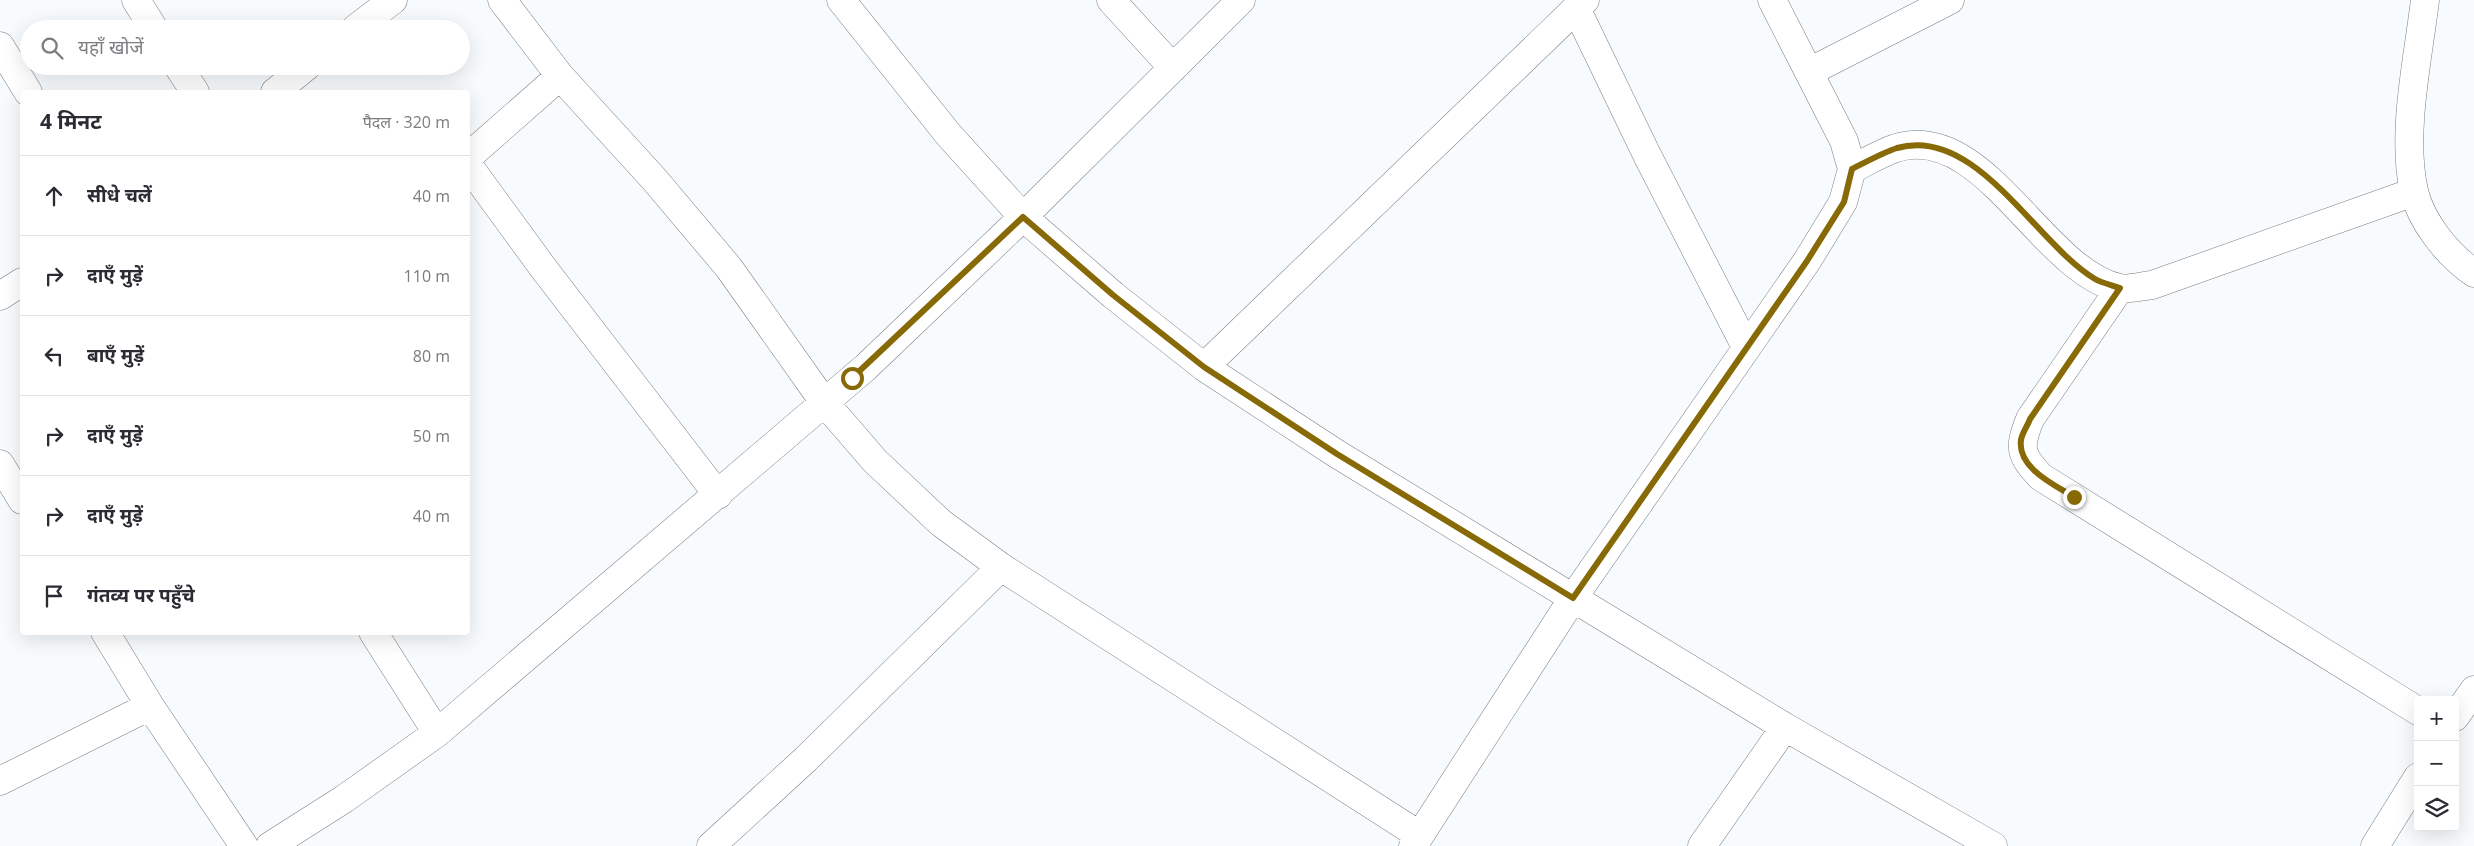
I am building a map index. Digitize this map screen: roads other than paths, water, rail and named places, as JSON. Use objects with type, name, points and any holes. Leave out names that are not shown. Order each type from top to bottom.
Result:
[{"type":"street","points":[[136,0],[148,20]]},
{"type":"street","points":[[367,20],[393,0]]},
{"type":"street","points":[[502,0],[560,76],[654,179],[729,268],[824,402],[875,461],[941,523],[1001,567],[1416,841],[1573,598],[1807,261],[1844,202],[1852,169],[1844,141],[1772,0]]},
{"type":"street","points":[[841,0],[948,134],[1023,217],[1113,295],[1204,367],[1337,454],[1785,727],[1993,846]]},
{"type":"street","points":[[1111,0],[1173,68]]},
{"type":"street","points":[[270,846],[344,799],[437,733],[866,367],[1023,217],[1241,0]]},
{"type":"street","points":[[1809,72],[1950,0]]},
{"type":"street","points":[[2424,0],[2408,139],[2414,192],[2433,233],[2460,264],[2474,273]]},
{"type":"street","points":[[1204,367],[1580,4],[1648,157],[1746,347]]},
{"type":"street","points":[[0,46],[27,90]]},
{"type":"street","points":[[184,75],[194,90]]},
{"type":"street","points":[[277,90],[296,75]]},
{"type":"street","points":[[470,155],[560,76]]},
{"type":"street","points":[[1852,169],[1897,148],[1929,146],[1962,157],[1989,180],[2068,259],[2096,280],[2120,288],[2152,285],[2414,192]]},
{"type":"street","points":[[470,168],[544,270],[718,495]]},
{"type":"street","points":[[0,296],[20,283]]},
{"type":"street","points":[[2120,288],[2030,419],[2021,441],[2025,460],[2041,476],[2414,709]]},
{"type":"street","points":[[0,464],[20,497]]},
{"type":"street","points":[[711,846],[806,759],[1001,567]]},
{"type":"street","points":[[107,635],[150,706],[244,846]]},
{"type":"street","points":[[375,635],[437,733]]},
{"type":"street","points":[[2459,711],[2474,690]]},
{"type":"street","points":[[0,781],[150,706]]},
{"type":"street","points":[[1702,846],[1785,727]]},
{"type":"street","points":[[2375,846],[2414,783]]}]
